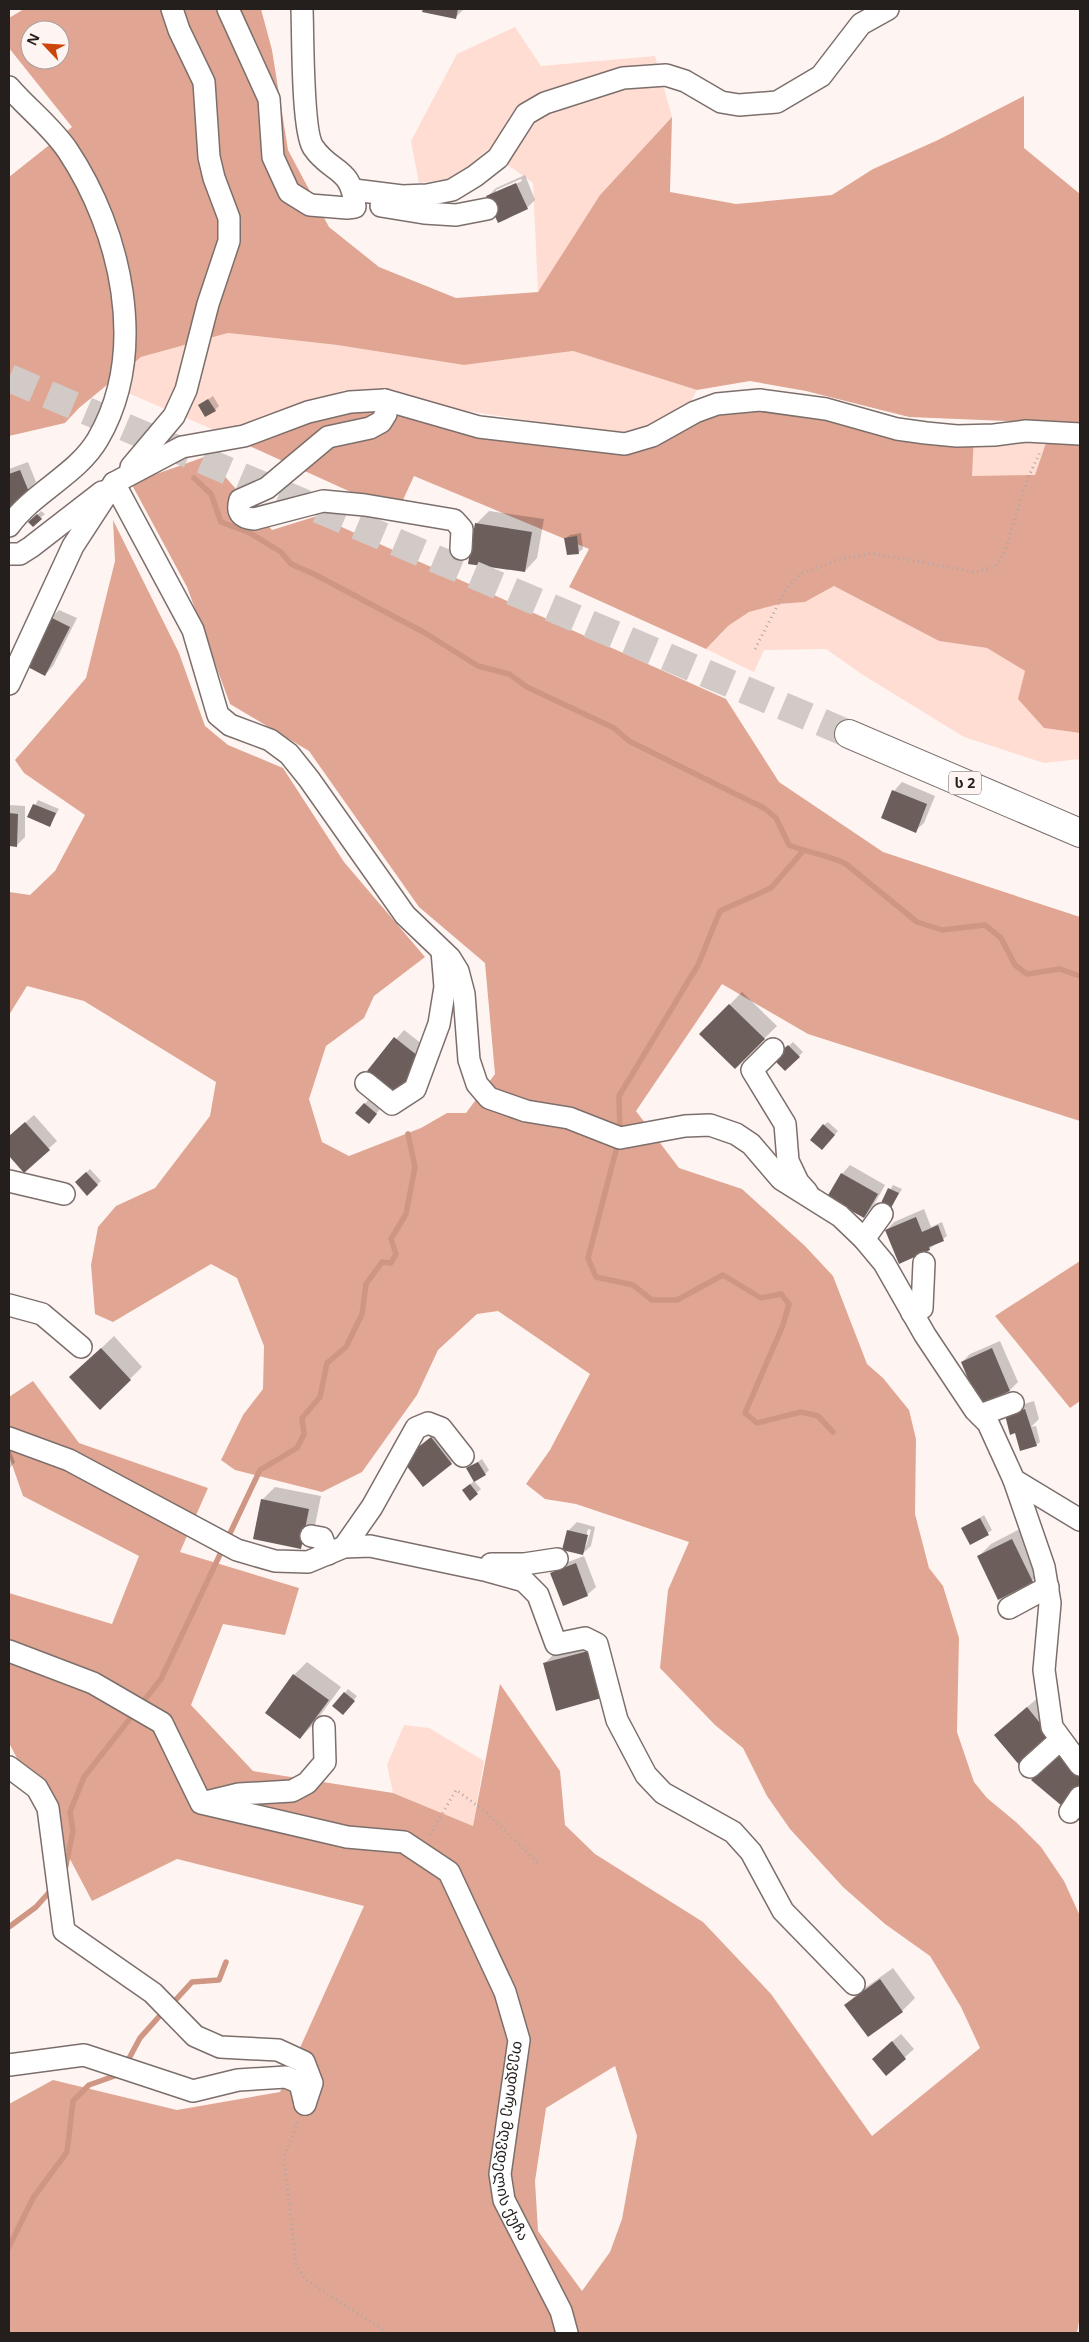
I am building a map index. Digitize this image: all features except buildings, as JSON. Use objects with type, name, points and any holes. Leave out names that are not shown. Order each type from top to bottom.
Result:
[{"type":"highway","name":"ს 2","points":[[849,734],[1080,834]]},
{"type":"street","points":[[9,556],[20,554],[32,547],[114,483],[150,446],[174,416],[186,390],[208,304],[229,242],[229,218],[214,178],[209,156],[205,131],[204,82],[179,30],[172,9]]},
{"type":"street","points":[[228,9],[269,99],[273,158],[290,192],[310,205],[347,208],[354,198]]},
{"type":"street","points":[[302,9],[306,115],[312,146],[346,176],[354,198]]},
{"type":"street","points":[[354,198],[427,196],[452,190],[475,176],[498,158],[526,114],[545,103],[623,78],[666,75],[684,81],[720,102],[739,105],[777,102],[821,76],[861,24],[888,9]]},
{"type":"street","points":[[9,87],[67,150],[100,209],[122,288],[123,355],[121,374],[110,412],[98,440],[80,461],[25,505],[9,526]]},
{"type":"street","points":[[354,198],[424,214],[456,215],[487,209]]},
{"type":"street","points":[[385,400],[386,414],[381,422],[370,428],[328,437],[267,488],[240,500],[238,507],[240,513],[245,518],[254,519],[323,501],[374,506],[454,520],[462,529],[461,549]]},
{"type":"street","points":[[9,684],[72,546],[114,483],[182,446],[244,436],[317,410],[350,402],[385,400],[479,427],[625,444],[652,436],[695,412],[717,404],[760,400],[826,409],[897,429],[926,433],[957,436],[994,435],[1026,431],[1049,434],[1080,434]]},
{"type":"street","points":[[32,481],[66,473]]},
{"type":"street","points":[[114,483],[193,630],[218,715],[230,725],[270,740],[289,754],[309,779],[405,915],[442,951],[458,971],[464,994],[469,1060],[477,1084],[489,1098],[507,1106],[526,1111],[570,1118],[620,1138],[685,1126],[710,1125],[736,1134],[751,1144],[780,1179],[840,1216],[864,1239],[884,1263],[912,1313],[960,1387],[988,1423],[997,1438],[1014,1480],[1044,1567],[1048,1588],[1050,1627],[1044,1670],[1052,1727],[1080,1765]]},
{"type":"street","points":[[366,1084],[392,1104],[415,1089],[439,1024],[445,987],[442,951]]},
{"type":"street","points":[[773,1049],[752,1070],[786,1124],[788,1161],[798,1182],[814,1200]]},
{"type":"street","points":[[9,1181],[64,1194]]},
{"type":"street","points":[[864,1239],[882,1214]]},
{"type":"street","points":[[912,1313],[922,1308],[924,1263]]},
{"type":"street","points":[[9,1306],[42,1314],[81,1347]]},
{"type":"street","points":[[980,1415],[1013,1403]]},
{"type":"street","points":[[336,1551],[372,1507],[416,1428],[428,1423],[441,1428],[463,1456]]},
{"type":"street","points":[[9,1438],[69,1460],[237,1550],[274,1561],[308,1562],[336,1551],[370,1546],[524,1580],[538,1595],[556,1644],[585,1638],[597,1644],[618,1720],[646,1775],[663,1793],[733,1832],[751,1852],[783,1911],[854,1984]]},
{"type":"street","points":[[1014,1480],[1080,1520]]},
{"type":"street","points":[[311,1536],[322,1538],[336,1551]]},
{"type":"street","points":[[484,1570],[492,1563],[524,1564],[557,1559]]},
{"type":"street","points":[[1009,1608],[1048,1588]]},
{"type":"street","points":[[9,1651],[92,1683],[162,1722],[201,1803],[239,1794],[292,1790],[307,1783],[325,1762],[324,1727]]},
{"type":"street","points":[[1030,1767],[1060,1740]]},
{"type":"street","points":[[9,1767],[37,1788],[48,1808],[64,1931],[153,1992],[195,2036],[220,2048],[278,2050],[304,2062],[312,2083],[305,2104]]},
{"type":"street","name":"თევდორე მღვდელის ქუჩა","points":[[201,1803],[347,1837],[404,1842],[449,1872],[505,1992],[519,2040],[500,2174],[504,2200],[561,2311],[567,2333]]},
{"type":"street","points":[[9,2065],[84,2055],[193,2091],[238,2080],[286,2076],[300,2083],[305,2104]]},
{"type":"path","points":[[755,649],[785,591],[800,574],[838,560],[872,554],[976,572],[995,567],[1005,551],[1027,480],[1049,434]]},
{"type":"path","points":[[420,1852],[456,1790],[487,1813],[538,1863]]},
{"type":"path","points":[[305,2104],[284,2157],[296,2265],[306,2280],[388,2333]]},
{"type":"shaded area","points":[[24,9],[261,9],[272,50],[288,150],[329,227],[379,267],[456,298],[538,292],[600,195],[672,117],[670,192],[736,204],[832,195],[873,169],[938,140],[1024,96],[1024,148],[1080,194],[1080,424],[909,417],[806,391],[750,381],[697,390],[573,351],[464,365],[337,345],[228,333],[141,357],[79,408],[65,423],[9,436],[9,177],[72,127],[27,70],[70,70],[70,20],[20,20],[20,62],[9,48],[9,18]]},
{"type":"shaded area","points":[[515,27],[541,66],[655,56],[672,117],[600,195],[538,292],[533,183],[487,150],[456,178],[419,183],[411,141],[457,54]]},
{"type":"shaded area","points":[[228,333],[337,345],[464,365],[573,351],[697,390],[685,412],[626,435],[440,407],[392,392],[344,390],[221,433],[107,384],[141,357]]},
{"type":"shaded area","points":[[368,401],[625,452],[726,401],[974,435],[972,476],[1035,475],[1049,434],[1080,431],[1080,733],[1044,728],[1018,699],[1025,671],[987,648],[939,641],[834,586],[805,602],[779,604],[749,612],[728,626],[706,649],[569,587],[589,549],[414,476],[397,513],[221,433],[233,426],[255,424]]},
{"type":"shaded area","points":[[1049,434],[1035,476],[971,476],[974,435]]},
{"type":"shaded area","points":[[207,456],[272,530],[317,516],[726,699],[779,782],[883,852],[1080,917],[1080,1121],[808,1034],[722,984],[636,1111],[679,1168],[742,1189],[805,1246],[833,1276],[867,1364],[883,1378],[909,1410],[916,1439],[915,1514],[929,1568],[943,1586],[959,1638],[957,1732],[974,1782],[987,1798],[1016,1822],[1041,1847],[1064,1881],[1080,1916],[1080,2316],[1077,2333],[9,2333],[9,2104],[53,2080],[177,2110],[280,2092],[364,1906],[177,1859],[92,1901],[9,1743],[9,1593],[112,1624],[139,1556],[23,1496],[9,1456],[9,1397],[33,1381],[79,1443],[208,1488],[180,1552],[299,1588],[285,1635],[223,1624],[191,1705],[253,1771],[393,1793],[473,1826],[500,1684],[560,1771],[565,1825],[595,1854],[703,1922],[771,1994],[872,2136],[980,2048],[961,2007],[930,1956],[885,1924],[843,1887],[790,1829],[767,1796],[743,1748],[715,1725],[660,1668],[668,1590],[689,1542],[576,1504],[545,1499],[526,1484],[550,1450],[590,1374],[498,1311],[477,1314],[438,1350],[417,1395],[362,1472],[322,1492],[235,1470],[221,1460],[243,1415],[263,1389],[264,1346],[237,1278],[211,1264],[113,1322],[95,1314],[91,1265],[98,1227],[116,1206],[155,1188],[210,1116],[216,1082],[84,1001],[27,986],[9,1015],[9,892],[30,895],[55,871],[85,815],[24,773],[15,760],[86,678],[115,561],[113,520],[179,653],[205,726],[228,745],[283,768],[344,862],[425,957],[374,996],[364,1018],[326,1046],[309,1099],[322,1142],[349,1156],[421,1128],[447,1113],[466,1113],[495,1074],[485,963],[419,907],[309,751],[230,704],[187,587],[131,483]],"holes":[[[615,2066],[637,2136],[622,2219],[610,2252],[582,2291],[538,2231],[535,2181],[546,2108]]]},
{"type":"shaded area","points":[[834,586],[939,641],[987,648],[1025,671],[1044,728],[1080,733],[1080,759],[1044,763],[964,737],[863,675],[826,649],[764,650],[754,672],[706,649],[728,626],[749,612],[779,604],[805,602]]},
{"type":"shaded area","points":[[1080,1261],[1080,1401],[1070,1408],[995,1316]]},
{"type":"shaded area","points":[[404,1725],[429,1728],[484,1761],[473,1826],[393,1793],[387,1765]]},
{"type":"waterway","points":[[194,478],[211,494],[221,522],[250,533],[281,552],[291,564],[316,575],[425,633],[478,666],[509,674],[527,687],[614,728],[629,741],[764,808],[776,818],[789,845],[846,864],[917,922],[942,930],[985,925],[1001,938],[1015,965],[1027,974],[1060,969],[1080,976]]},
{"type":"waterway","points":[[620,1134],[619,1096],[698,965],[720,911],[771,888],[803,851]]},
{"type":"waterway","points":[[65,1870],[73,1831],[70,1812],[84,1777],[161,1679],[260,1470],[297,1448],[304,1434],[302,1418],[320,1397],[327,1363],[346,1347],[362,1314],[366,1284],[382,1262],[391,1263],[396,1254],[391,1239],[406,1214],[415,1167],[408,1134]]},
{"type":"waterway","points":[[618,1143],[588,1258],[596,1277],[633,1285],[652,1300],[677,1300],[723,1275],[761,1298],[781,1294],[789,1304],[783,1325],[745,1413],[757,1423],[801,1412],[818,1416],[833,1432]]},
{"type":"waterway","points":[[9,1927],[36,1907],[53,1888]]},
{"type":"waterway","points":[[171,2005],[192,1982],[219,1980],[226,1962]]},
{"type":"waterway","points":[[126,2064],[140,2038],[164,2011]]},
{"type":"waterway","points":[[9,2247],[33,2198],[67,2152],[73,2101],[89,2085],[120,2074]]},
{"type":"tunnel","points":[[9,378],[849,734]]}]
